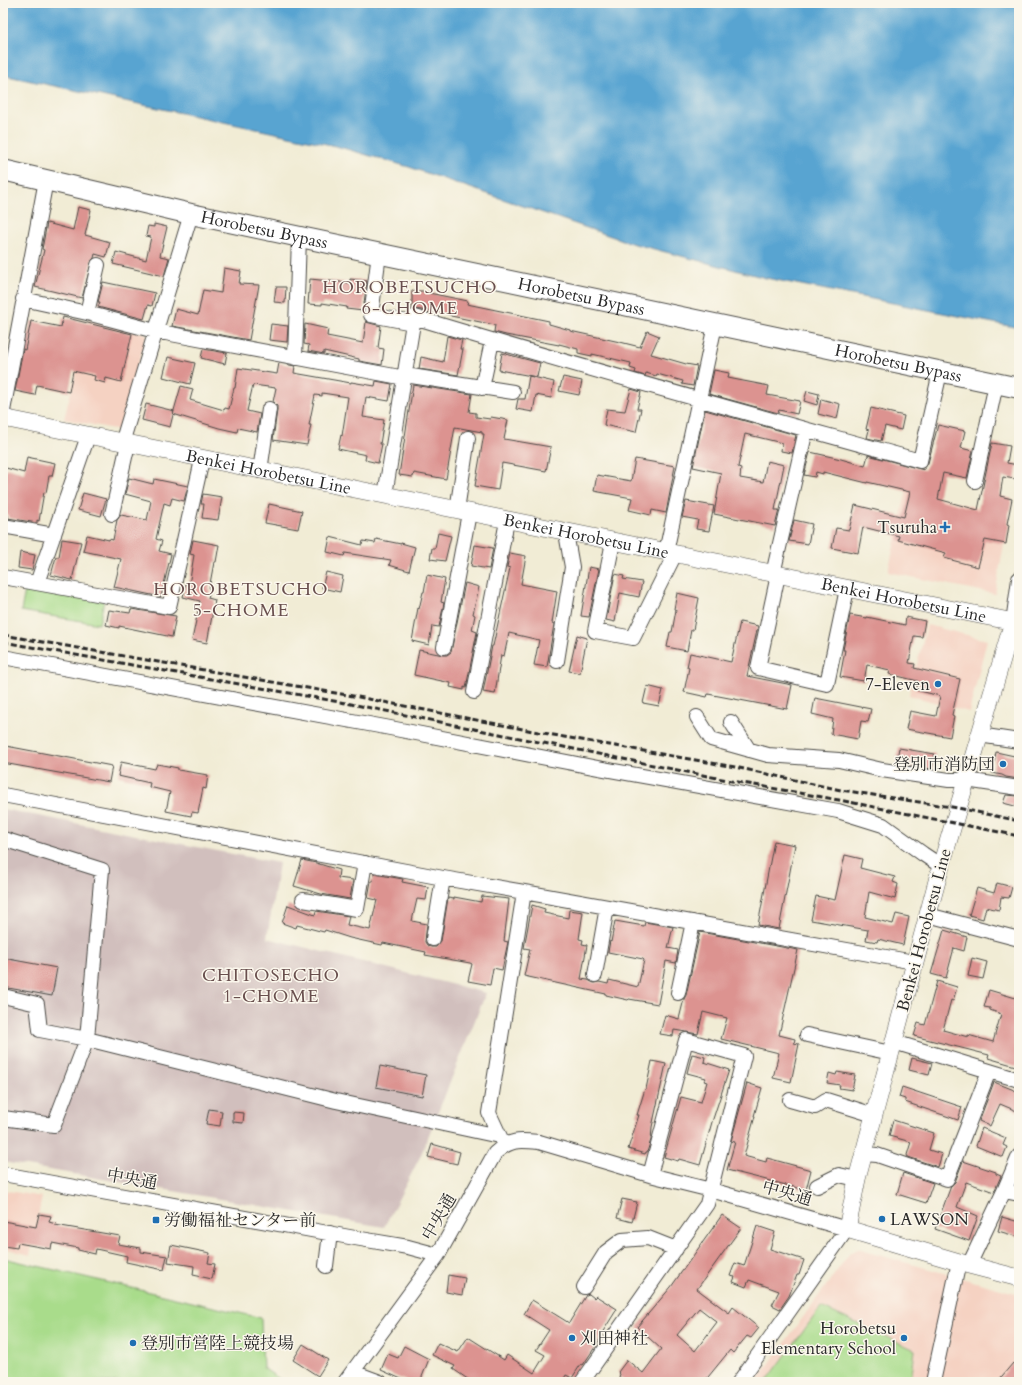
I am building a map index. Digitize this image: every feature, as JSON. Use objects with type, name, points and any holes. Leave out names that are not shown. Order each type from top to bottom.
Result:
[{"type":"highway","name":"Horobetsu Bypass","points":[[3,170],[191,214],[1019,388]]},
{"type":"main road","name":"Benkei Horobetsu Line","points":[[3,418],[202,460],[385,495],[566,533],[1016,623],[979,735],[914,962],[857,1179],[847,1229]]},
{"type":"main road","points":[[847,1229],[1019,1278]]},
{"type":"street","points":[[3,411],[46,180]]},
{"type":"street","points":[[112,514],[125,444],[155,331],[191,214]]},
{"type":"street","points":[[295,358],[299,237]]},
{"type":"street","points":[[379,254],[371,315],[413,323]]},
{"type":"street","points":[[87,313],[98,265]]},
{"type":"street","points":[[23,299],[87,313],[155,331],[295,358],[405,377],[513,392]]},
{"type":"street","points":[[385,495],[414,317],[492,341],[699,400],[920,461],[940,372]]},
{"type":"street","points":[[613,542],[595,631],[633,638],[670,553],[715,325]]},
{"type":"street","points":[[482,388],[492,341]]},
{"type":"street","points":[[975,480],[996,384]]},
{"type":"street","points":[[260,471],[269,409]]},
{"type":"street","points":[[806,430],[758,668],[827,684],[847,589]]},
{"type":"street","points":[[37,583],[88,436]]},
{"type":"street","points":[[444,647],[464,512],[468,438]]},
{"type":"street","points":[[3,577],[169,607],[202,460]]},
{"type":"street","points":[[474,692],[507,521]]},
{"type":"street","points":[[3,526],[54,535]]},
{"type":"street","points":[[557,661],[572,567],[566,533]]},
{"type":"street","points":[[1016,623],[1019,579]]},
{"type":"street","points":[[3,657],[598,768],[838,811],[883,825],[941,866]]},
{"type":"street","points":[[697,717],[711,739],[768,755],[839,760],[882,770],[1019,788]]},
{"type":"street","points":[[731,722],[748,750]]},
{"type":"street","points":[[979,735],[1019,741]]},
{"type":"street","points":[[3,795],[443,878],[914,962]]},
{"type":"street","points":[[3,839],[102,870],[87,1039],[54,1125],[3,1118]]},
{"type":"street","points":[[304,900],[357,909],[365,863]]},
{"type":"street","points":[[433,939],[443,878]]},
{"type":"street","points":[[502,1140],[489,1113],[524,892]]},
{"type":"street","points":[[595,975],[607,907]]},
{"type":"street","points":[[928,915],[1019,938]]},
{"type":"street","points":[[678,993],[693,922]]},
{"type":"street","points":[[3,996],[37,1004],[40,1030],[87,1039],[336,1101],[502,1140]]},
{"type":"street","points":[[807,1035],[892,1048],[989,1071],[1019,1080]]},
{"type":"street","points":[[582,1382],[707,1204],[744,1056],[686,1040],[650,1175]]},
{"type":"street","points":[[864,1154],[877,1155],[947,1179],[989,1071]]},
{"type":"street","points":[[790,1100],[815,1107],[826,1100],[874,1115]]},
{"type":"street","name":"中央通","points":[[3,1174],[330,1233],[438,1255],[502,1140],[521,1140],[540,1142],[650,1175],[711,1190],[847,1229]]},
{"type":"street","points":[[933,1382],[964,1263],[1004,1191],[1019,1156]]},
{"type":"street","points":[[817,1186],[839,1175],[857,1179]]},
{"type":"street","points":[[1004,1191],[1019,1194]]},
{"type":"street","points":[[739,1382],[847,1229]]},
{"type":"street","points":[[326,1266],[330,1233]]},
{"type":"street","points":[[584,1287],[606,1252],[622,1240],[648,1238],[676,1250]]},
{"type":"street","points":[[380,1382],[349,1377],[438,1255]]},
{"type":"shaded area","points":[[89,320],[147,334],[119,430],[64,419]]},
{"type":"shaded area","points":[[907,489],[1009,516],[995,594],[888,572]]},
{"type":"shaded area","points":[[927,625],[987,640],[969,712],[909,695]]},
{"type":"shaded area","points":[[3,809],[279,863],[267,938],[486,993],[420,1157],[384,1227],[3,1162]]},
{"type":"shaded area","points":[[3,1190],[42,1197],[30,1255],[3,1248]]},
{"type":"shaded area","name":"Horobetsu Elementary School","points":[[857,1249],[1019,1294],[1019,1382],[756,1382],[850,1253]]},
{"type":"green space","points":[[26,585],[104,601],[99,624],[21,611]]},
{"type":"green space","name":"登別市営陸上競技場","points":[[3,1258],[261,1318],[263,1368],[284,1382],[3,1382]]},
{"type":"green space","points":[[821,1307],[915,1350],[911,1382],[766,1382]]},
{"type":"water","points":[[3,3],[1019,3],[1019,328],[766,278],[631,243],[409,167],[336,146],[3,75]]},
{"type":"building","points":[[78,207],[91,210],[85,235],[110,242],[106,257],[95,254],[92,260],[82,298],[35,287],[44,250],[42,249],[47,223],[73,230]]},
{"type":"building","points":[[154,224],[167,227],[160,256],[169,258],[164,276],[113,264],[116,252],[146,260],[151,237],[146,236],[148,226],[154,227]]},
{"type":"building","points":[[224,268],[241,271],[239,284],[259,285],[249,340],[172,326],[176,309],[198,315],[203,290],[221,293]]},
{"type":"building","points":[[310,279],[350,283],[350,279],[367,281],[363,311],[346,309],[347,307],[322,303],[322,305],[308,304]]},
{"type":"building","points":[[103,282],[155,293],[152,306],[148,305],[144,319],[98,307]]},
{"type":"building","points":[[276,287],[286,287],[285,303],[274,302]]},
{"type":"building","points":[[412,291],[424,291],[468,301],[467,304],[549,321],[549,324],[570,331],[640,347],[647,331],[659,336],[651,354],[697,366],[693,386],[682,384],[683,381],[657,374],[656,376],[646,373],[645,376],[635,373],[636,370],[630,368],[631,363],[592,354],[592,356],[578,353],[578,349],[559,344],[494,332],[495,325],[431,311],[412,309]]},
{"type":"building","points":[[63,317],[132,334],[121,382],[106,378],[105,383],[94,380],[95,376],[73,371],[69,392],[37,385],[35,395],[15,391],[23,349],[25,350],[31,321],[61,327]]},
{"type":"building","points":[[366,322],[381,326],[378,348],[384,349],[382,365],[359,361],[359,359],[324,351],[324,354],[308,351],[309,345],[304,344],[305,324],[328,329],[327,336],[363,343]]},
{"type":"building","points":[[271,324],[288,326],[287,342],[269,340]]},
{"type":"building","points":[[447,336],[462,340],[460,349],[463,349],[458,375],[419,369],[421,357],[443,362]]},
{"type":"building","points":[[203,349],[227,353],[225,364],[201,358]]},
{"type":"building","points":[[502,353],[540,363],[537,377],[499,370]]},
{"type":"building","points":[[168,357],[195,363],[190,384],[163,377]]},
{"type":"building","points":[[279,363],[295,366],[294,373],[375,386],[376,381],[392,384],[389,401],[366,397],[363,417],[384,420],[380,444],[382,444],[378,463],[365,460],[366,455],[338,449],[341,435],[342,436],[348,397],[322,393],[322,396],[315,395],[307,445],[273,440],[277,410],[277,406],[273,402],[276,388],[253,385],[247,411],[260,414],[257,432],[238,428],[237,432],[173,414],[181,386],[193,389],[190,400],[224,410],[225,408],[229,409],[235,388],[238,368],[277,374]]},
{"type":"building","points":[[714,370],[729,373],[728,378],[769,386],[767,395],[800,401],[797,414],[779,410],[778,413],[709,394]]},
{"type":"building","points":[[529,376],[554,382],[551,398],[536,395],[533,412],[516,409],[518,399],[525,399]]},
{"type":"building","points":[[563,377],[582,381],[579,395],[559,391]]},
{"type":"building","points":[[413,385],[472,394],[469,412],[476,413],[476,417],[490,419],[491,417],[508,420],[504,439],[551,447],[546,471],[502,463],[498,490],[475,486],[484,434],[482,434],[482,432],[455,427],[446,479],[414,473],[413,477],[399,475]]},
{"type":"building","points":[[631,389],[641,392],[637,409],[641,409],[636,432],[604,425],[607,409],[625,411]]},
{"type":"building","points":[[807,391],[819,394],[817,405],[804,401]]},
{"type":"building","points":[[821,399],[840,404],[837,419],[818,414]]},
{"type":"building","points":[[146,404],[174,411],[170,427],[142,420]]},
{"type":"building","points":[[871,408],[904,416],[901,430],[885,426],[881,441],[867,438],[869,430],[866,429]]},
{"type":"building","points":[[705,410],[796,435],[792,453],[781,451],[782,443],[745,434],[738,467],[741,468],[740,478],[763,482],[767,461],[784,465],[775,510],[779,510],[775,526],[714,514],[721,473],[693,467]]},
{"type":"building","points":[[938,425],[965,431],[961,448],[973,451],[967,478],[943,473],[938,499],[978,510],[992,443],[1010,446],[1007,463],[1018,465],[1015,479],[1003,477],[1000,496],[1012,499],[1007,524],[1009,525],[1006,544],[985,540],[978,567],[944,558],[946,553],[898,540],[899,536],[863,527],[858,553],[832,548],[836,528],[849,530],[855,505],[904,517],[910,492],[823,472],[823,474],[816,472],[815,477],[804,475],[810,452],[865,466],[868,455],[924,470],[928,463]]},
{"type":"building","points":[[27,457],[55,463],[52,476],[49,476],[46,493],[44,492],[39,521],[37,520],[37,523],[8,518],[8,515],[4,514],[5,508],[3,508],[3,480],[6,468],[24,473]]},
{"type":"building","points":[[635,459],[675,466],[666,513],[652,510],[651,515],[629,510],[632,498],[594,491],[597,475],[631,481]]},
{"type":"building","points":[[129,478],[153,484],[154,479],[188,486],[184,501],[172,498],[170,505],[164,503],[156,539],[162,541],[159,551],[171,554],[161,597],[114,587],[121,559],[83,551],[87,535],[113,540],[117,520],[121,515],[147,520],[151,501],[125,494]]},
{"type":"building","points":[[83,493],[106,499],[101,516],[78,510]]},
{"type":"building","points":[[203,494],[222,497],[218,520],[202,518],[204,504],[201,504]]},
{"type":"building","points":[[686,501],[714,506],[709,531],[696,529],[698,520],[682,517]]},
{"type":"building","points":[[269,504],[302,511],[298,529],[265,523]]},
{"type":"building","points":[[794,520],[812,524],[808,544],[789,541]]},
{"type":"building","points":[[438,533],[451,536],[445,561],[430,559],[432,548],[435,548]]},
{"type":"building","points":[[330,537],[362,545],[363,541],[375,543],[376,539],[415,547],[409,571],[389,565],[391,560],[345,553],[344,556],[327,552]]},
{"type":"building","points":[[62,539],[81,542],[72,580],[51,575],[56,557],[59,557]]},
{"type":"building","points":[[193,540],[219,545],[209,589],[208,598],[215,600],[207,643],[192,640],[200,601],[183,597],[186,584],[189,585],[194,555],[190,554]]},
{"type":"building","points":[[475,545],[493,548],[489,569],[471,566]]},
{"type":"building","points":[[20,552],[35,555],[32,570],[18,568]]},
{"type":"building","points":[[510,553],[526,556],[521,584],[557,591],[552,623],[554,624],[547,667],[534,665],[539,640],[509,633],[504,656],[501,655],[495,694],[483,692],[510,568],[507,567]]},
{"type":"building","points":[[589,567],[599,569],[589,617],[581,616]]},
{"type":"building","points":[[326,572],[343,576],[340,592],[322,588]]},
{"type":"building","points":[[615,574],[624,576],[623,579],[642,582],[639,597],[620,593],[615,622],[606,620]]},
{"type":"building","points":[[427,575],[445,579],[441,602],[444,603],[439,627],[432,626],[429,645],[412,641],[418,608],[419,609],[424,592]]},
{"type":"building","points":[[465,583],[479,587],[473,614],[475,615],[472,630],[477,632],[466,688],[464,687],[464,690],[450,687],[451,683],[414,675],[419,650],[443,655],[447,655],[451,652]]},
{"type":"building","points":[[677,593],[699,598],[693,630],[691,630],[687,651],[667,647],[670,632],[672,632]]},
{"type":"building","points":[[131,609],[176,616],[172,637],[119,626],[119,628],[106,625],[109,610],[130,613]]},
{"type":"building","points":[[850,615],[905,625],[906,617],[925,621],[922,637],[914,636],[909,663],[915,664],[914,668],[960,679],[952,715],[954,716],[950,737],[906,729],[910,711],[936,716],[940,696],[916,690],[918,681],[889,674],[890,670],[867,665],[864,681],[840,677],[845,650],[843,650]]},
{"type":"building","points":[[740,622],[758,626],[747,676],[792,685],[787,709],[708,694],[707,697],[684,692],[689,668],[687,667],[690,653],[731,662]]},
{"type":"building","points":[[577,635],[587,638],[580,673],[569,671]]},
{"type":"building","points":[[647,686],[663,690],[659,706],[643,703]]},
{"type":"building","points":[[815,698],[871,709],[868,722],[861,721],[858,739],[831,734],[833,719],[812,714]]},
{"type":"building","points":[[6,746],[112,766],[109,782],[3,763]]},
{"type":"building","points":[[899,748],[935,754],[932,769],[896,764]]},
{"type":"building","name":"登別市消防団","points":[[996,752],[1019,757],[1019,779],[992,773]]},
{"type":"building","points":[[121,762],[155,769],[157,764],[178,768],[178,770],[208,775],[206,789],[203,788],[198,813],[192,812],[191,816],[166,811],[170,792],[149,787],[150,783],[118,776]]},
{"type":"building","points":[[1006,795],[1019,796],[1019,807],[1003,803]]},
{"type":"building","points":[[774,841],[795,845],[779,929],[758,925]]},
{"type":"building","points":[[845,855],[862,859],[860,868],[895,877],[893,882],[898,884],[895,899],[869,892],[865,917],[893,924],[896,914],[909,917],[903,945],[878,939],[877,942],[866,940],[868,930],[811,920],[816,896],[835,900]]},
{"type":"building","points":[[302,860],[339,870],[338,878],[353,880],[350,899],[321,894],[294,886]]},
{"type":"building","points":[[374,874],[403,879],[402,882],[428,887],[426,900],[417,899],[412,921],[427,924],[425,942],[431,947],[436,947],[441,941],[448,898],[454,899],[454,897],[481,902],[482,896],[509,899],[504,941],[508,942],[502,970],[493,968],[490,985],[468,981],[472,964],[470,963],[425,955],[426,952],[383,943],[382,945],[350,938],[325,930],[324,932],[297,925],[296,928],[282,923],[288,905],[315,915],[316,911],[349,916],[347,925],[370,930],[377,900],[368,898],[371,881],[373,881]]},
{"type":"building","points":[[997,883],[1012,887],[1009,898],[1001,897],[999,910],[986,907],[983,919],[969,915],[977,888],[994,893]]},
{"type":"building","points":[[532,905],[545,909],[544,913],[568,918],[569,910],[583,912],[579,939],[583,940],[582,944],[587,945],[581,979],[594,983],[599,982],[608,984],[609,980],[638,987],[644,960],[608,952],[615,921],[644,926],[645,922],[673,927],[668,948],[678,950],[676,963],[666,961],[658,1004],[628,1000],[524,976],[530,949],[524,948]]},
{"type":"building","points":[[944,930],[967,937],[964,951],[954,948],[946,978],[931,974]]},
{"type":"building","points":[[700,932],[798,950],[779,1035],[795,1039],[794,1043],[799,1044],[791,1082],[773,1078],[779,1053],[721,1039],[727,1018],[703,1012],[698,1034],[674,1030],[673,1036],[660,1034],[665,1015],[679,1019]]},
{"type":"building","points":[[3,958],[57,968],[52,996],[3,987]]},
{"type":"building","points":[[972,958],[987,962],[983,979],[968,976]]},
{"type":"building","points":[[937,981],[957,987],[953,1001],[951,1000],[943,1030],[968,1037],[968,1035],[993,1042],[1001,1014],[990,1010],[990,1008],[984,1007],[989,990],[1019,999],[1019,1067],[988,1058],[989,1055],[914,1036],[918,1023],[925,1025]]},
{"type":"building","points":[[692,1054],[705,1057],[704,1062],[729,1070],[700,1165],[679,1159],[678,1161],[664,1157],[681,1097],[701,1102],[707,1082],[704,1081],[706,1078],[687,1073]]},
{"type":"building","points":[[912,1058],[932,1063],[929,1075],[909,1070]]},
{"type":"building","points":[[652,1061],[666,1064],[652,1127],[651,1140],[645,1154],[628,1149],[639,1115],[637,1115],[646,1089]]},
{"type":"building","points":[[380,1066],[426,1075],[422,1096],[376,1087]]},
{"type":"building","points":[[837,1072],[855,1075],[852,1090],[839,1088],[840,1085],[827,1083],[829,1073],[836,1075]]},
{"type":"building","points":[[994,1082],[1019,1092],[1019,1112],[1000,1104],[990,1126],[979,1121]]},
{"type":"building","points":[[747,1083],[762,1088],[744,1156],[766,1162],[767,1158],[811,1170],[806,1190],[727,1170],[735,1142],[731,1141]]},
{"type":"building","points":[[902,1087],[962,1107],[958,1120],[905,1102],[905,1099],[899,1097]]},
{"type":"building","points":[[209,1109],[222,1111],[220,1126],[206,1124]]},
{"type":"building","points":[[233,1112],[244,1113],[243,1123],[233,1122]]},
{"type":"building","points":[[893,1120],[934,1133],[929,1150],[942,1154],[938,1167],[908,1157],[907,1155],[911,1142],[889,1136]]},
{"type":"building","points":[[982,1128],[1006,1138],[1003,1145],[1007,1147],[1003,1157],[976,1146]]},
{"type":"building","points":[[432,1144],[460,1152],[457,1164],[428,1157]]},
{"type":"building","points":[[963,1161],[996,1172],[996,1174],[1001,1176],[994,1192],[966,1182],[957,1207],[978,1216],[969,1241],[935,1229],[951,1186],[955,1182]]},
{"type":"building","points":[[903,1173],[933,1183],[926,1203],[897,1194]]},
{"type":"building","points":[[622,1199],[637,1202],[632,1222],[617,1218]]},
{"type":"building","points":[[39,1214],[51,1216],[49,1222],[56,1224],[55,1225],[120,1236],[118,1244],[141,1248],[141,1252],[167,1256],[164,1270],[126,1262],[127,1256],[96,1249],[95,1254],[78,1250],[78,1248],[52,1243],[51,1249],[18,1243],[17,1248],[3,1246],[3,1221],[36,1227]]},
{"type":"building","points":[[722,1215],[741,1228],[697,1289],[729,1313],[733,1307],[759,1328],[751,1338],[747,1336],[733,1353],[730,1350],[704,1382],[625,1382],[619,1377],[620,1374],[618,1372],[627,1360],[643,1373],[661,1349],[637,1327],[671,1287]],"holes":[[[699,1308],[717,1322],[695,1351],[677,1335]]]},
{"type":"building","points":[[1002,1217],[1019,1222],[1019,1237],[998,1231]]},
{"type":"building","points":[[757,1226],[775,1232],[770,1249],[804,1260],[789,1296],[780,1309],[772,1305],[779,1291],[749,1280],[746,1287],[733,1282],[735,1277],[730,1276],[735,1263],[744,1266]]},
{"type":"building","points":[[171,1245],[210,1253],[208,1263],[215,1264],[212,1279],[193,1275],[194,1266],[168,1262]]},
{"type":"building","points":[[448,1275],[465,1278],[462,1295],[446,1292]]},
{"type":"building","points":[[589,1294],[594,1298],[596,1296],[617,1309],[583,1365],[581,1364],[572,1378],[566,1375],[562,1382],[472,1382],[453,1369],[455,1366],[432,1355],[438,1343],[458,1352],[468,1337],[504,1360],[507,1355],[534,1373],[545,1355],[536,1350],[549,1330],[524,1314],[532,1300],[569,1323],[586,1295]]},
{"type":"building","points":[[303,1344],[328,1360],[318,1376],[293,1360]]},
{"type":"building","points":[[404,1346],[429,1359],[420,1382],[408,1382],[381,1370],[388,1354],[398,1358]]},
{"type":"building","points":[[1013,1363],[1019,1368],[1019,1382],[997,1382]]},
{"type":"railway","points":[[3,635],[353,696],[564,737],[735,767],[841,790],[958,808],[1019,821]]},
{"type":"railway","points":[[3,642],[351,704],[732,781],[839,800],[1019,836]]},
{"type":"place","name":"Tsuruha","points":[[945,527]]},
{"type":"place","name":"7-Eleven","points":[[938,684]]},
{"type":"place","name":"登別市消防団","points":[[1003,764]]},
{"type":"place","name":"LAWSON","points":[[882,1219]]},
{"type":"place","name":"労働福祉センター前","points":[[156,1220]]},
{"type":"place","name":"刈田神社","points":[[572,1338]]},
{"type":"place","name":"Horobetsu Elementary School","points":[[904,1338]]},
{"type":"place","name":"登別市営陸上競技場","points":[[133,1343]]},
{"type":"district","name":"HOROBETSUCHO 6-CHOME","points":[[410,297]]},
{"type":"district","name":"HOROBETSUCHO 5-CHOME","points":[[241,599]]},
{"type":"district","name":"CHITOSECHO 1-CHOME","points":[[271,985]]}]
